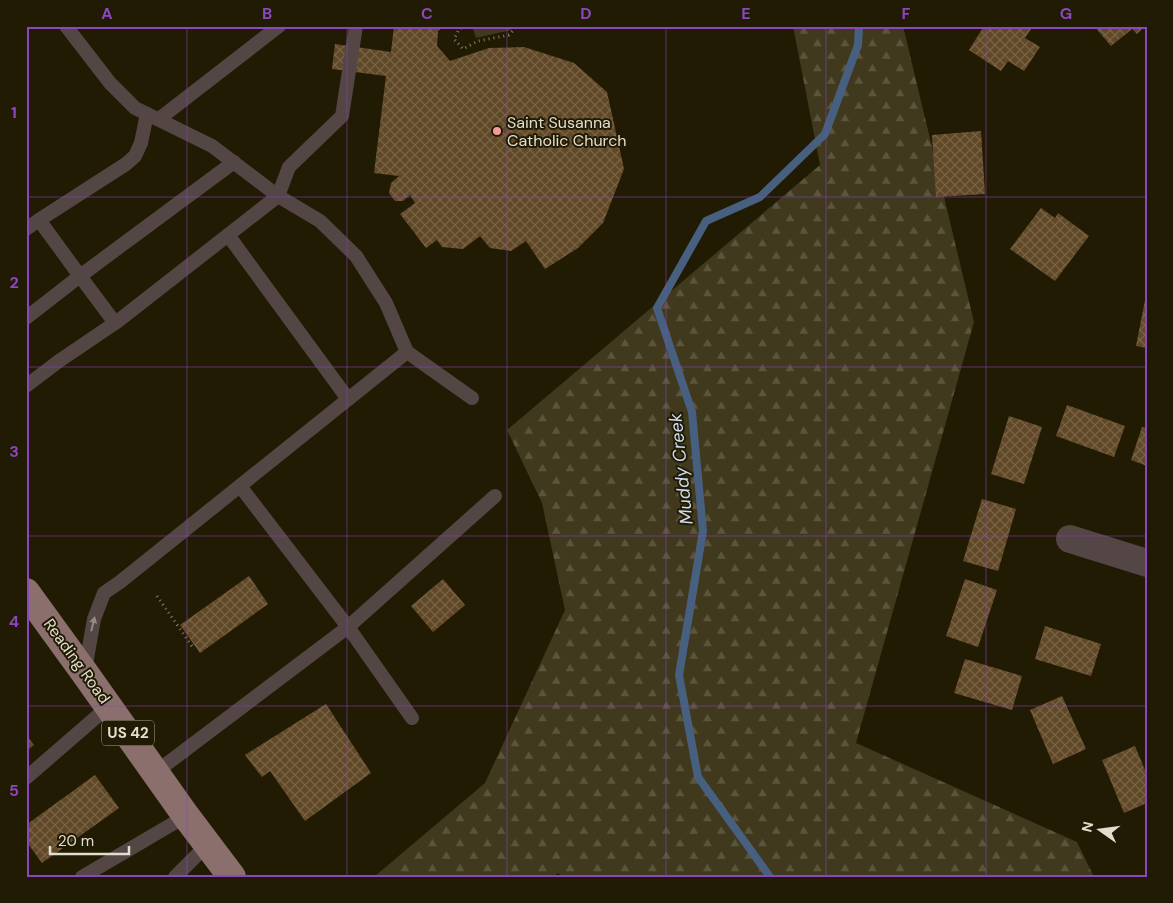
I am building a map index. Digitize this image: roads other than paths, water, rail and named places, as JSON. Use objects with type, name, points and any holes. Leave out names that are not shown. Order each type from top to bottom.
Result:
[{"type":"main road","name":"Reading Road","points":[[26,592],[186,816],[232,877]]},
{"type":"street","points":[[1070,539],[1147,563]]},
{"type":"lane","points":[[66,26],[110,82],[136,108],[212,146],[278,196],[320,221],[356,256],[386,303],[407,352],[472,398]]},
{"type":"lane","points":[[26,229],[126,164],[135,156],[153,117],[279,26]]},
{"type":"lane","points":[[26,386],[115,323],[278,196],[289,167],[342,116],[356,26]]},
{"type":"lane","points":[[26,318],[234,162]]},
{"type":"lane","points":[[39,220],[115,323]]},
{"type":"lane","points":[[228,235],[348,399]]},
{"type":"lane","points":[[84,672],[96,613],[104,593],[407,352]]},
{"type":"lane","points":[[240,486],[348,627],[412,718]]},
{"type":"lane","points":[[156,772],[348,627],[495,496]]},
{"type":"lane","points":[[26,778],[109,706]]},
{"type":"lane","points":[[82,877],[186,816]]},
{"type":"lane","points":[[175,877],[208,844]]},
{"type":"waterway","name":"Muddy Creek","points":[[770,877],[698,777],[679,675],[703,531],[692,412],[657,308],[706,221],[760,197],[825,134],[858,45],[859,26]]},
{"type":"place","name":"Saint Susanna Catholic Church","points":[[497,131]]}]
